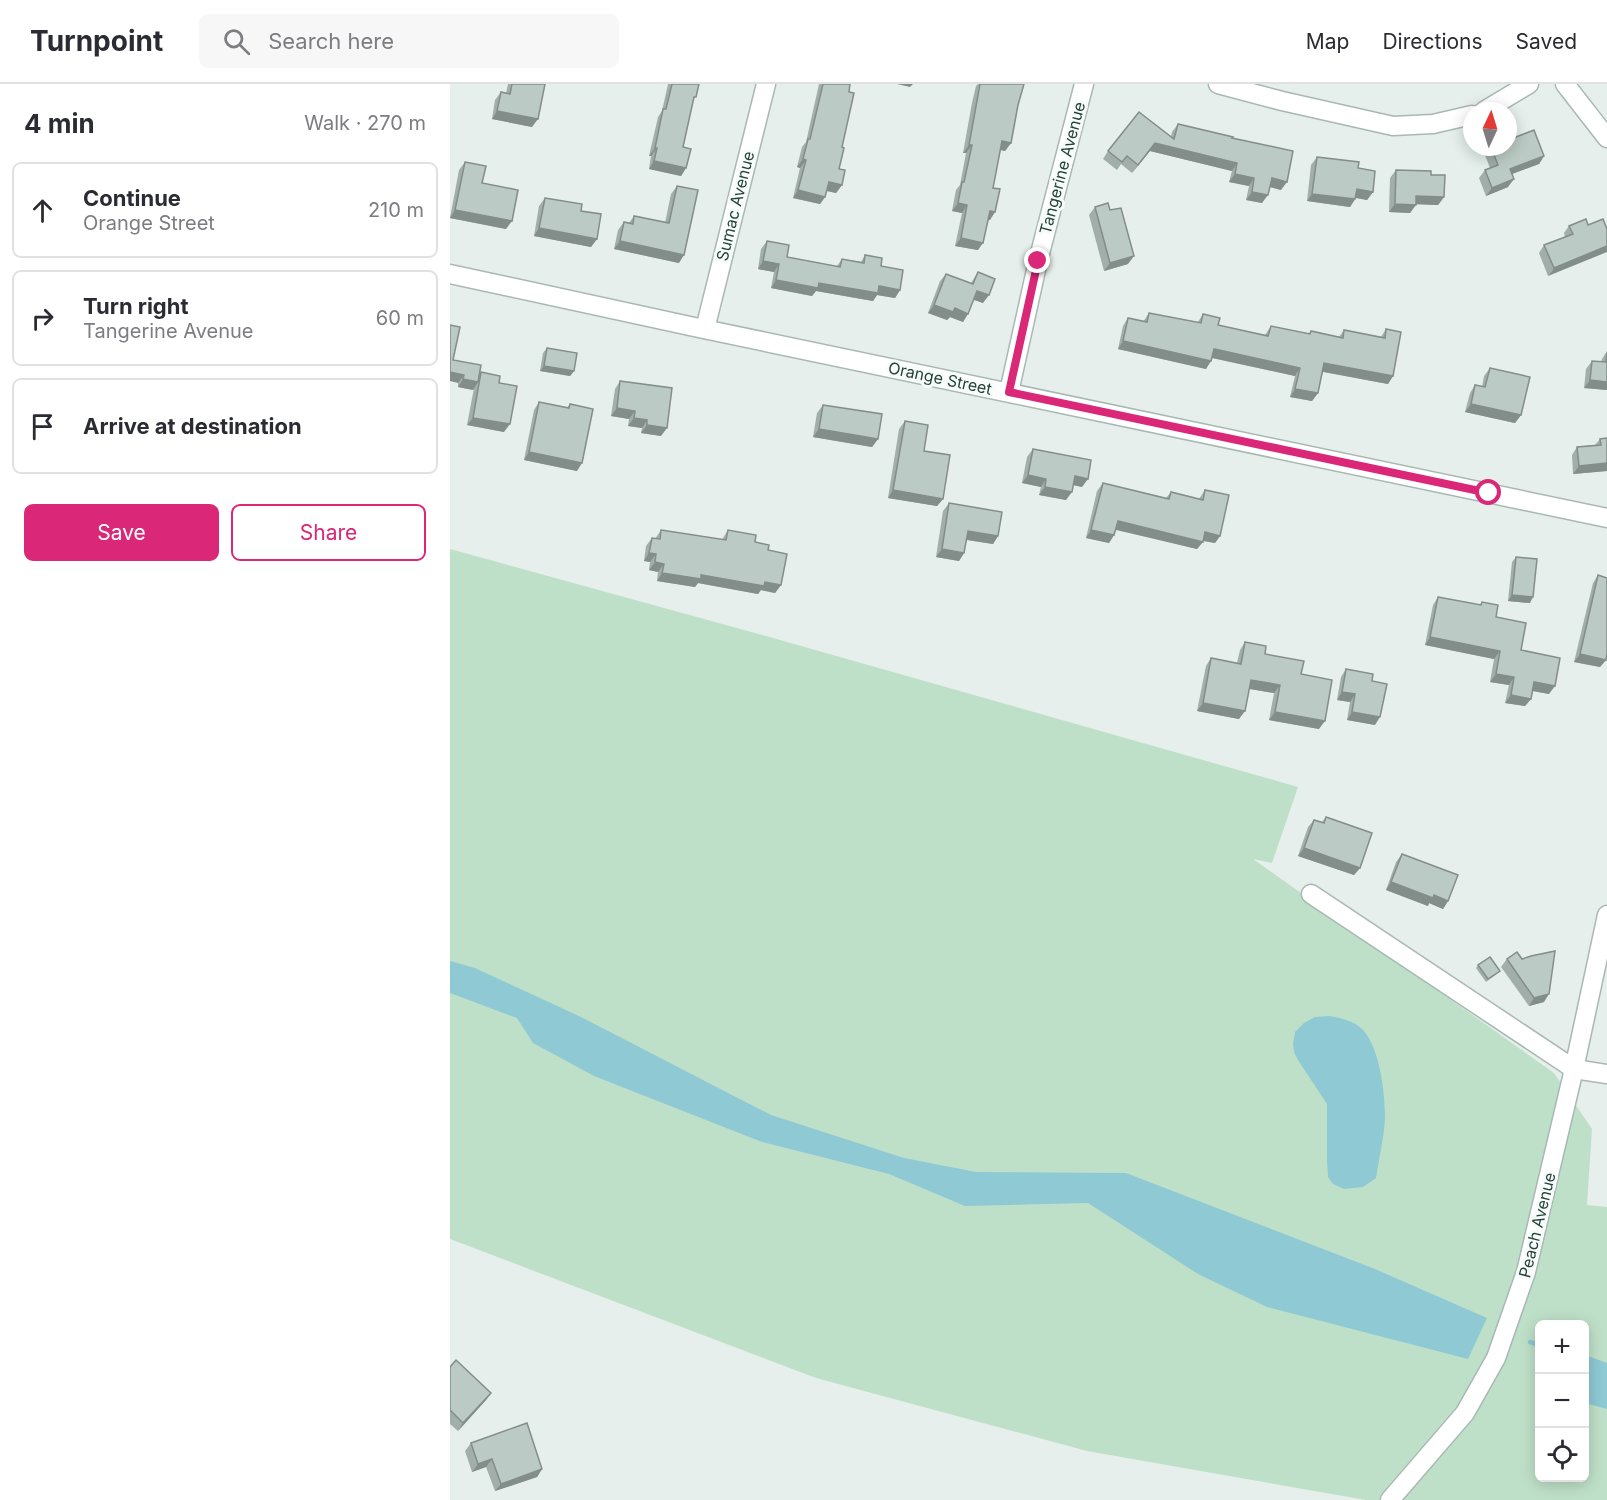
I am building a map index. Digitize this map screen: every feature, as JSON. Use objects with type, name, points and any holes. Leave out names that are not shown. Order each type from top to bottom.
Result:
[{"type":"street","name":"Sumac Avenue","points":[[705,329],[766,84]]},
{"type":"street","name":"Tangerine Avenue","points":[[1009,392],[1038,261],[1084,84]]},
{"type":"street","points":[[1218,84],[1393,126],[1433,124],[1463,117]]},
{"type":"street","points":[[1499,102],[1529,84]]},
{"type":"street","points":[[1565,84],[1607,138]]},
{"type":"street","name":"Orange Street","points":[[450,274],[1607,518]]},
{"type":"street","points":[[1311,894],[1574,1069],[1607,1074]]},
{"type":"street","name":"Peach Avenue","points":[[1390,1500],[1465,1413],[1496,1358],[1526,1272],[1574,1069],[1607,915]]},
{"type":"green space","points":[[450,549],[1298,787],[1272,863],[1253,859],[1554,1073],[1592,1129],[1587,1205],[1607,1207],[1607,1500],[1366,1500],[1087,1451],[816,1378],[450,1239]]},
{"type":"water","points":[[450,961],[475,968],[581,1017],[771,1115],[904,1158],[976,1172],[1126,1173],[1375,1269],[1487,1318],[1468,1359],[1267,1307],[1198,1274],[1088,1203],[965,1206],[889,1174],[762,1142],[594,1076],[533,1043],[517,1018],[450,993]]},
{"type":"water","points":[[1330,1016],[1352,1022],[1363,1030],[1374,1048],[1383,1084],[1385,1118],[1376,1178],[1363,1187],[1344,1189],[1333,1184],[1328,1177],[1327,1104],[1294,1052],[1295,1032],[1304,1023],[1315,1017]]},
{"type":"water","points":[[1589,1356],[1607,1363],[1607,1409],[1589,1404]]},
{"type":"building","points":[[512,84],[545,84],[538,119],[497,111],[501,92],[510,94]]},
{"type":"building","points":[[672,84],[699,84],[683,147],[691,149],[686,168],[654,161],[663,109],[666,109]]},
{"type":"building","points":[[823,84],[850,84],[849,92],[854,93],[839,169],[845,170],[842,185],[829,182],[825,197],[798,190],[806,160],[803,159]]},
{"type":"building","points":[[980,84],[1024,84],[1011,143],[1002,141],[993,188],[1000,189],[995,212],[990,211],[983,243],[961,238],[967,205],[958,203],[972,145],[969,145]]},
{"type":"building","points":[[1139,112],[1174,139],[1178,124],[1293,151],[1287,182],[1272,178],[1268,195],[1252,192],[1254,178],[1235,174],[1237,163],[1155,143],[1138,165],[1127,156],[1122,162],[1108,151]]},
{"type":"building","points":[[1534,130],[1544,156],[1510,169],[1514,179],[1492,188],[1485,170],[1498,165],[1494,156],[1517,156],[1517,137]]},
{"type":"building","points":[[1317,157],[1359,162],[1358,168],[1375,171],[1373,192],[1357,189],[1355,199],[1312,194]]},
{"type":"building","points":[[465,162],[486,166],[482,183],[518,190],[512,221],[455,210]]},
{"type":"building","points":[[1396,170],[1431,171],[1431,175],[1445,175],[1444,197],[1416,196],[1416,205],[1395,204]]},
{"type":"building","points":[[677,186],[698,190],[684,255],[620,241],[624,222],[633,224],[634,216],[669,223]]},
{"type":"building","points":[[545,198],[582,204],[581,211],[601,214],[597,239],[539,228]]},
{"type":"building","points":[[1108,203],[1110,210],[1121,208],[1134,256],[1110,263],[1095,207]]},
{"type":"building","points":[[1586,219],[1588,225],[1603,219],[1607,229],[1607,246],[1554,268],[1544,245],[1573,234],[1569,226]]},
{"type":"building","points":[[767,241],[789,245],[787,257],[840,267],[842,259],[864,263],[865,255],[882,258],[881,266],[903,270],[900,290],[879,286],[878,293],[819,283],[818,288],[776,280],[779,264],[763,261]]},
{"type":"building","points":[[978,272],[995,279],[989,295],[977,291],[968,314],[955,308],[953,312],[934,305],[946,274],[973,284]]},
{"type":"building","points":[[1149,313],[1201,323],[1203,314],[1220,318],[1218,325],[1268,336],[1271,326],[1343,338],[1344,330],[1385,338],[1386,329],[1401,332],[1393,376],[1324,363],[1318,393],[1295,389],[1300,368],[1214,349],[1211,361],[1123,341],[1128,318],[1147,322]]},
{"type":"building","points":[[450,325],[460,327],[453,360],[481,365],[478,382],[463,379],[464,375],[450,372]]},
{"type":"building","points":[[547,348],[577,353],[574,371],[544,366]]},
{"type":"building","points":[[1607,353],[1607,382],[1590,380],[1592,361],[1606,362]]},
{"type":"building","points":[[1490,368],[1530,377],[1521,415],[1471,404],[1475,385],[1485,387]]},
{"type":"building","points":[[481,372],[500,376],[499,383],[517,386],[510,424],[473,418]]},
{"type":"building","points":[[620,381],[672,388],[667,428],[647,425],[647,420],[634,418],[635,411],[617,408]]},
{"type":"building","points":[[539,402],[569,408],[570,404],[593,409],[582,463],[529,452]]},
{"type":"building","points":[[823,405],[882,414],[878,439],[819,429]]},
{"type":"building","points":[[905,421],[928,425],[924,451],[950,455],[943,499],[893,490]]},
{"type":"building","points":[[1607,438],[1607,463],[1579,466],[1577,447],[1601,445],[1600,439]]},
{"type":"building","points":[[1033,449],[1091,460],[1088,479],[1075,476],[1072,492],[1045,487],[1046,479],[1028,475]]},
{"type":"building","points":[[1103,483],[1169,499],[1171,492],[1203,500],[1205,490],[1229,495],[1220,536],[1205,532],[1203,542],[1118,521],[1114,535],[1091,530]]},
{"type":"building","points":[[949,503],[1002,512],[998,536],[968,531],[964,553],[942,549]]},
{"type":"building","points":[[661,530],[726,540],[728,530],[756,535],[755,542],[769,545],[768,550],[787,554],[781,585],[765,582],[764,586],[701,575],[701,579],[662,573],[664,564],[655,562],[656,554],[649,553],[652,538],[660,539]]},
{"type":"building","points":[[1516,557],[1537,559],[1533,597],[1512,595]]},
{"type":"building","points":[[1598,575],[1607,578],[1606,660],[1580,654]]},
{"type":"building","points":[[1438,597],[1481,605],[1482,602],[1498,605],[1496,617],[1526,623],[1521,650],[1560,658],[1555,686],[1534,682],[1531,699],[1511,695],[1514,677],[1496,674],[1500,651],[1430,637]]},
{"type":"building","points":[[1245,642],[1266,646],[1265,654],[1304,661],[1301,674],[1332,680],[1325,721],[1275,712],[1280,685],[1251,680],[1245,711],[1203,703],[1211,658],[1241,664]]},
{"type":"building","points":[[1346,669],[1373,674],[1372,681],[1387,684],[1380,717],[1352,712],[1355,694],[1342,692]]},
{"type":"building","points":[[1326,817],[1372,833],[1360,868],[1304,848],[1314,820],[1324,823]]},
{"type":"building","points":[[1402,854],[1458,875],[1448,901],[1434,895],[1433,898],[1391,882]]},
{"type":"building","points":[[1555,951],[1549,994],[1534,998],[1507,959],[1517,952],[1522,959]]},
{"type":"building","points":[[1490,957],[1500,971],[1488,979],[1478,965]]},
{"type":"building","points":[[456,1360],[491,1393],[463,1423],[450,1410],[450,1367]]},
{"type":"building","points":[[527,1423],[542,1469],[501,1484],[492,1459],[478,1464],[471,1443]]},
{"type":"waterway","points":[[1530,1342],[1535,1344]]},
{"type":"route","points":[[1038,261],[1009,392],[1489,493]]}]
